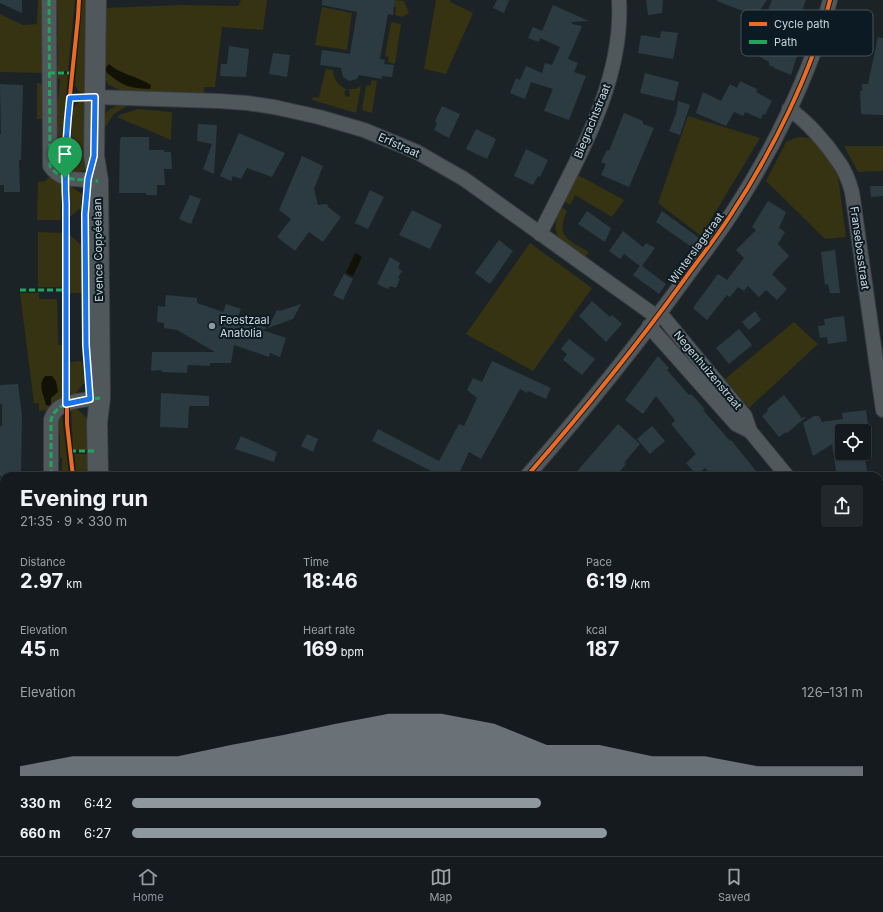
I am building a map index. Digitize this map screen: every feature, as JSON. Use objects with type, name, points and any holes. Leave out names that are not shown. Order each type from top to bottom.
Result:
[{"type":"street","points":[[49,0],[50,166],[54,171],[65,178],[93,180]]},
{"type":"street","name":"Evence Coppéelaan","points":[[96,0],[93,180],[95,398],[98,472]]},
{"type":"street","name":"Biegrachtstraat","points":[[540,234],[588,137],[607,89],[616,49],[620,10],[619,0]]},
{"type":"street","name":"Winterslagstraat","points":[[827,10],[830,0]]},
{"type":"street","name":"Winterslagstraat","points":[[530,472],[573,423],[655,319],[730,217],[760,168],[813,56]]},
{"type":"street","name":"Erfstraat","points":[[95,97],[219,100],[274,106],[345,124],[417,152],[464,180],[655,319]]},
{"type":"street","name":"Fransebosstraat","points":[[789,109],[800,117],[839,161],[847,176],[852,192],[883,410]]},
{"type":"street","name":"Negenhuizenstraat","points":[[655,319],[736,424],[750,431],[784,472]]},
{"type":"street","points":[[51,472],[51,420],[53,412],[58,407],[66,404],[95,398]]},
{"type":"shaded area","points":[[38,0],[43,0],[44,73],[0,72],[0,14],[23,25],[37,24]]},
{"type":"shaded area","points":[[52,0],[75,0],[68,71],[53,71],[53,66],[58,66],[58,43],[52,43],[52,37],[58,37],[57,1]]},
{"type":"shaded area","points":[[82,0],[89,0],[88,94],[83,94],[80,92],[75,85]]},
{"type":"shaded area","points":[[241,0],[267,0],[263,30],[222,27],[215,87],[204,87],[204,93],[122,91],[109,85],[102,75],[103,8],[181,5],[238,6]]},
{"type":"shaded area","points":[[395,0],[404,1],[409,13],[402,17],[395,15]]},
{"type":"shaded area","points":[[436,0],[450,0],[450,2],[473,13],[446,74],[424,69]]},
{"type":"shaded area","points":[[322,7],[352,13],[347,50],[315,45]]},
{"type":"shaded area","points":[[391,22],[401,24],[395,64],[388,62],[389,57],[385,56]]},
{"type":"shaded area","points":[[109,64],[119,71],[151,85],[150,89],[130,87],[115,79],[104,70]]},
{"type":"shaded area","points":[[326,69],[333,70],[334,77],[337,82],[346,89],[344,93],[346,97],[350,96],[349,89],[355,89],[361,86],[356,113],[312,100],[313,97],[323,98],[319,97]]},
{"type":"shaded area","points":[[68,74],[61,164],[55,157],[53,146],[58,146],[58,110],[53,110],[53,103],[58,103],[60,79],[53,79],[53,75]]},
{"type":"shaded area","points":[[372,80],[377,81],[372,113],[362,110],[366,85],[370,86]]},
{"type":"shaded area","points":[[37,83],[44,84],[44,119],[37,119]]},
{"type":"shaded area","points":[[81,101],[88,102],[86,170],[69,173],[73,108]]},
{"type":"shaded area","points":[[127,103],[127,106],[114,114],[105,127],[101,128],[104,117],[109,110]]},
{"type":"shaded area","points":[[138,109],[172,112],[171,140],[117,117]]},
{"type":"shaded area","points":[[688,116],[760,138],[701,236],[658,203]]},
{"type":"shaded area","points":[[798,137],[811,138],[823,151],[838,176],[846,237],[825,239],[766,181],[786,142]]},
{"type":"shaded area","points":[[844,146],[883,146],[883,171],[858,172]]},
{"type":"shaded area","points":[[576,174],[624,200],[612,217],[575,195],[570,205],[564,201]]},
{"type":"shaded area","points":[[51,175],[61,182],[61,220],[37,220],[38,182],[45,181]]},
{"type":"shaded area","points":[[69,185],[82,194],[81,209],[69,218]]},
{"type":"shaded area","points":[[562,207],[567,211],[562,227],[563,232],[570,241],[589,252],[584,258],[563,242],[556,232],[557,217]]},
{"type":"shaded area","points":[[38,232],[62,233],[62,287],[38,287]]},
{"type":"shaded area","points":[[69,234],[81,245],[82,293],[70,293]]},
{"type":"shaded area","points":[[530,243],[592,288],[533,371],[466,334]]},
{"type":"shaded area","points":[[355,253],[362,257],[353,276],[346,273]]},
{"type":"shaded area","points":[[20,293],[39,293],[39,299],[57,299],[58,345],[62,345],[62,399],[48,410],[39,411],[39,403],[34,403]]},
{"type":"shaded area","points":[[794,322],[818,344],[749,408],[725,379]]},
{"type":"shaded area","points":[[82,361],[85,384],[83,384],[73,397],[70,397],[70,362]]},
{"type":"shaded area","points":[[45,376],[52,376],[56,381],[58,392],[51,398],[51,406],[46,405],[41,387]]},
{"type":"shaded area","points":[[71,407],[75,407],[88,418],[91,450],[73,450]]},
{"type":"shaded area","points":[[62,415],[69,472],[55,472],[62,470],[62,458],[60,458],[60,435],[55,434],[57,423]]},
{"type":"shaded area","points":[[74,454],[91,454],[92,472],[76,472]]},
{"type":"building","points":[[0,0],[22,0],[22,13],[0,3]]},
{"type":"building","points":[[322,0],[395,0],[393,15],[388,14],[380,59],[385,60],[384,64],[394,65],[392,77],[382,76],[382,79],[359,75],[357,79],[349,81],[343,77],[341,68],[320,65],[322,50],[350,54],[357,12],[322,5]]},
{"type":"building","points":[[497,0],[509,0],[504,13],[493,8]]},
{"type":"building","points":[[646,0],[663,0],[662,13],[648,15]]},
{"type":"building","points":[[767,0],[760,10],[741,10],[717,1]]},
{"type":"building","points":[[772,0],[806,0],[802,10],[768,10]]},
{"type":"building","points":[[553,5],[589,21],[572,22],[572,24],[582,26],[568,59],[578,63],[574,72],[586,76],[569,120],[544,111],[553,89],[531,82],[525,99],[510,93],[516,78],[520,80],[526,66],[542,73],[545,63],[552,65],[560,47],[540,38],[539,42],[528,38],[533,27],[542,31]]},
{"type":"building","points":[[661,31],[678,33],[673,59],[638,53],[641,35],[660,38]]},
{"type":"building","points":[[878,37],[883,38],[883,115],[861,114],[860,91],[862,91],[862,84],[868,84]]},
{"type":"building","points":[[229,46],[249,49],[246,77],[220,76],[221,64],[227,64]]},
{"type":"building","points":[[273,53],[290,55],[287,77],[269,74]]},
{"type":"building","points":[[759,56],[797,56],[791,75],[774,68],[769,65],[769,62]]},
{"type":"building","points":[[645,73],[679,82],[674,101],[640,93]]},
{"type":"building","points":[[740,81],[757,89],[756,92],[772,101],[765,115],[763,114],[761,119],[745,112],[743,116],[734,112],[726,126],[696,113],[703,92],[721,101],[730,84],[737,88]]},
{"type":"building","points":[[0,84],[23,85],[21,160],[19,160],[20,192],[4,192],[4,185],[0,185]]},
{"type":"building","points":[[678,101],[690,105],[680,135],[669,131],[676,114]]},
{"type":"building","points":[[442,106],[460,114],[449,138],[434,130],[437,123],[435,121]]},
{"type":"building","points":[[624,113],[643,121],[643,124],[654,128],[629,187],[601,175],[606,164],[601,162],[607,150],[609,151]]},
{"type":"building","points":[[198,124],[217,125],[214,174],[203,169],[212,144],[197,141]]},
{"type":"building","points":[[476,129],[496,139],[487,159],[466,149]]},
{"type":"building","points":[[239,133],[285,153],[272,177],[247,168],[241,179],[233,176],[231,181],[220,176]]},
{"type":"building","points":[[121,137],[149,137],[149,150],[164,150],[164,152],[171,152],[172,169],[164,169],[165,185],[157,185],[157,195],[146,195],[146,193],[119,193]]},
{"type":"building","points":[[526,149],[548,160],[540,177],[538,176],[533,185],[514,176]]},
{"type":"building","points":[[302,156],[323,166],[314,189],[318,205],[327,204],[328,207],[341,217],[323,242],[309,232],[295,251],[277,237],[291,219],[279,210]]},
{"type":"building","points":[[870,186],[883,186],[883,196],[871,197]]},
{"type":"building","points":[[370,190],[384,197],[368,229],[355,223]]},
{"type":"building","points":[[190,195],[201,199],[191,224],[179,219]]},
{"type":"building","points":[[768,201],[786,212],[779,228],[785,232],[778,244],[789,256],[772,274],[787,289],[777,300],[766,290],[759,297],[748,286],[744,291],[738,287],[730,297],[727,295],[707,320],[693,308],[718,274],[727,280],[744,258],[736,250],[756,230],[752,227]]},
{"type":"building","points":[[412,210],[442,225],[430,249],[399,235]]},
{"type":"building","points":[[587,211],[611,228],[605,242],[578,224]]},
{"type":"building","points":[[662,211],[699,238],[693,248],[656,222]]},
{"type":"building","points":[[623,231],[643,247],[646,243],[655,248],[642,266],[666,284],[659,294],[633,275],[640,266],[624,254],[620,259],[609,251]]},
{"type":"building","points":[[499,240],[513,251],[490,284],[475,273]]},
{"type":"building","points":[[835,250],[840,293],[830,293],[828,284],[825,285],[821,252]]},
{"type":"building","points":[[390,257],[400,263],[398,268],[402,271],[398,278],[400,279],[396,288],[390,286],[388,289],[377,284]]},
{"type":"building","points":[[344,274],[353,279],[343,300],[333,295]]},
{"type":"building","points":[[166,295],[197,298],[197,303],[223,312],[226,304],[241,309],[238,317],[267,328],[262,330],[286,338],[280,357],[270,353],[269,357],[234,345],[231,363],[210,363],[210,366],[188,365],[187,373],[162,372],[162,370],[151,371],[152,352],[215,352],[177,330],[164,328],[164,323],[157,322],[158,306],[165,307]]},
{"type":"building","points":[[592,301],[610,317],[612,315],[622,324],[606,342],[579,316]]},
{"type":"building","points":[[301,304],[293,319],[268,328],[277,310],[280,311]]},
{"type":"building","points":[[755,311],[761,320],[749,330],[742,322]]},
{"type":"building","points":[[844,316],[847,341],[828,344],[827,337],[820,338],[818,326],[825,325],[824,319]]},
{"type":"building","points":[[739,329],[752,345],[729,364],[716,348]]},
{"type":"building","points":[[569,339],[595,359],[582,375],[563,360],[567,354],[561,349]]},
{"type":"building","points":[[658,356],[669,368],[667,370],[689,395],[691,394],[705,409],[703,410],[730,441],[731,440],[757,472],[709,472],[705,468],[700,472],[694,472],[686,463],[696,454],[671,424],[675,421],[674,419],[656,396],[643,414],[625,400]]},
{"type":"building","points":[[492,361],[551,388],[546,399],[528,391],[527,393],[520,389],[481,459],[469,452],[460,472],[433,472],[372,441],[378,429],[439,461],[459,424],[464,426],[477,398],[467,390],[473,378],[482,382]]},
{"type":"building","points":[[18,384],[22,415],[21,472],[0,472],[0,426],[2,426],[2,404],[0,404],[0,385]]},
{"type":"building","points":[[161,393],[209,396],[209,406],[189,406],[188,428],[160,427]]},
{"type":"building","points":[[784,395],[801,417],[799,418],[806,417],[787,433],[786,432],[779,437],[762,416],[768,411],[767,409]]},
{"type":"building","points":[[866,410],[868,424],[835,424],[835,460],[865,460],[867,472],[836,472],[832,444],[813,456],[803,423],[814,416],[819,416],[822,422],[843,419],[842,413]]},
{"type":"building","points":[[618,424],[640,444],[624,463],[626,464],[619,472],[576,472]]},
{"type":"building","points":[[652,426],[665,441],[650,454],[637,439]]},
{"type":"building","points":[[307,434],[318,439],[313,452],[301,446]]},
{"type":"building","points":[[241,436],[277,452],[274,462],[235,449]]},
{"type":"marked path","points":[[49,0],[50,166],[60,175],[71,179],[98,181]]},
{"type":"marked path","points":[[49,73],[72,73]]},
{"type":"marked path","points":[[20,290],[66,290]]},
{"type":"marked path","points":[[51,472],[51,420],[54,413],[58,408],[71,402],[100,398]]},
{"type":"marked path","points":[[70,451],[97,451]]},
{"type":"cycle path","points":[[73,472],[67,424],[65,181],[69,110],[79,0]]},
{"type":"cycle path","points":[[827,10],[830,0]]},
{"type":"cycle path","points":[[530,472],[627,355],[730,216],[760,166],[789,112],[813,56]]},
{"type":"place","name":"Feestzaal Anatolia","points":[[212,326]]},
{"type":"route","points":[[95,97],[94,156],[88,179],[85,214],[86,345],[90,399],[66,404],[67,345],[65,178],[66,133],[70,98],[95,97]]}]
